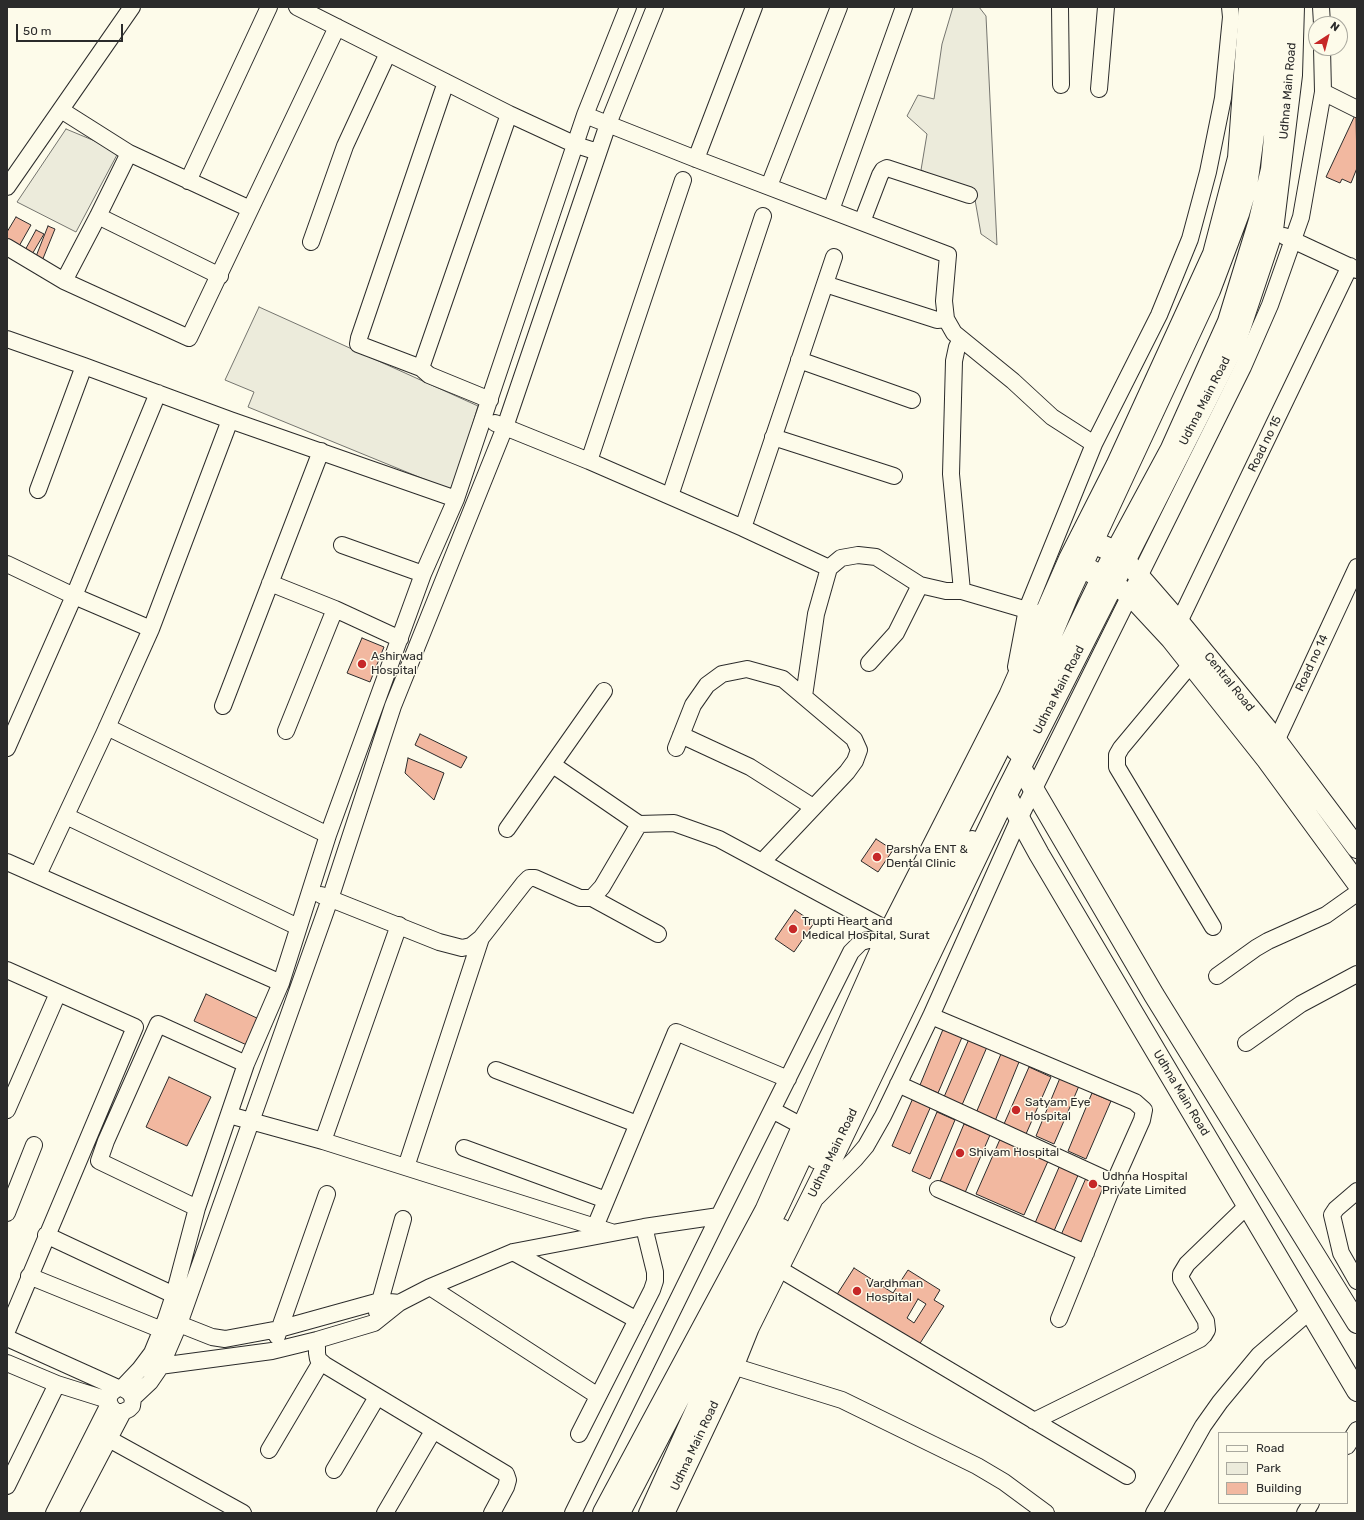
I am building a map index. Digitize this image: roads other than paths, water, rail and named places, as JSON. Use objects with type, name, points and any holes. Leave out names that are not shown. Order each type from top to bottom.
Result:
[{"type":"highway","points":[[604,1513],[711,1358],[766,1211],[804,1126],[1010,696],[1036,613],[1100,576],[1111,553],[1117,466],[1214,254],[1239,158],[1250,7]]},
{"type":"highway","name":"Udhna Main Road","points":[[663,1513],[711,1358],[748,1327],[776,1267],[808,1205],[924,951],[1020,766],[1111,553],[1234,344],[1272,230],[1291,75],[1293,7]]},
{"type":"main road","name":"Central Road","points":[[1111,553],[1180,622],[1276,740],[1357,848]]},
{"type":"main road","name":"Central Road","points":[[1100,576],[1171,639],[1354,872]]},
{"type":"main road","points":[[1020,766],[1154,995],[1357,1323]]},
{"type":"main road","name":"Udhna Main Road","points":[[1006,794],[1019,819],[1357,1391]]},
{"type":"street","points":[[7,187],[132,7]]},
{"type":"street","points":[[188,182],[269,7]]},
{"type":"street","points":[[297,7],[509,114],[576,145],[598,152]]},
{"type":"street","points":[[7,1362],[57,1384],[118,1396],[150,1382],[160,1366],[174,1295],[197,1208],[246,1064],[280,983],[311,891],[328,834],[424,574],[456,499],[585,115],[628,7]]},
{"type":"street","points":[[54,1513],[118,1396],[152,1353],[169,1324],[252,1121],[330,899],[393,706],[504,427],[608,124],[655,7]]},
{"type":"street","points":[[696,159],[754,7]]},
{"type":"street","points":[[769,186],[839,7]]},
{"type":"street","points":[[831,210],[904,7]]},
{"type":"street","points":[[1060,7],[1061,85]]},
{"type":"street","points":[[1099,89],[1106,7]]},
{"type":"street","points":[[804,696],[816,614],[829,568],[841,558],[858,555],[876,557],[920,585],[946,591],[962,591],[1036,613],[1094,444],[1159,315],[1190,239],[1208,172],[1223,98],[1231,17],[1230,7]]},
{"type":"street","points":[[1111,553],[1212,291],[1241,214],[1249,187],[1262,90],[1264,47],[1262,7]]},
{"type":"street","points":[[1111,553],[1169,448],[1226,321],[1257,220],[1269,169],[1272,137],[1276,7]]},
{"type":"street","points":[[7,247],[64,281],[190,338],[337,27]]},
{"type":"street","points":[[311,242],[344,146],[388,53]]},
{"type":"street","points":[[1111,553],[1243,367],[1270,305],[1301,217],[1322,92],[1322,56]]},
{"type":"street","points":[[446,82],[358,344],[421,368],[429,375],[490,400]]},
{"type":"street","points":[[1322,92],[1357,109]]},
{"type":"street","points":[[61,110],[129,153],[188,182],[250,209]]},
{"type":"street","points":[[421,368],[509,114]]},
{"type":"street","points":[[585,115],[948,255],[944,301],[946,319],[954,333],[1013,380],[1052,416],[1094,444]]},
{"type":"street","points":[[64,281],[129,153]]},
{"type":"street","points":[[862,222],[880,175],[883,170],[887,168],[969,195]]},
{"type":"street","points":[[589,461],[683,180]]},
{"type":"street","points":[[98,216],[220,276]]},
{"type":"street","points":[[670,496],[763,216]]},
{"type":"street","points":[[1272,230],[1353,268]]},
{"type":"street","points":[[743,528],[834,257]]},
{"type":"street","name":"Road no 15","points":[[1180,622],[1353,268]]},
{"type":"street","points":[[825,284],[937,320],[946,319]]},
{"type":"street","points":[[7,339],[230,420],[456,499]]},
{"type":"street","points":[[961,339],[957,347],[954,361],[951,474],[962,591]]},
{"type":"street","points":[[799,360],[912,400]]},
{"type":"street","points":[[38,490],[84,366]]},
{"type":"street","points":[[7,748],[74,596],[158,393]]},
{"type":"street","points":[[484,418],[670,496],[829,568]]},
{"type":"street","points":[[38,876],[151,629],[230,420]]},
{"type":"street","points":[[774,437],[894,476]]},
{"type":"street","points":[[223,706],[321,451]]},
{"type":"street","points":[[342,545],[424,574]]},
{"type":"street","points":[[7,564],[74,596],[151,629]]},
{"type":"street","name":"Road no 14","points":[[1267,760],[1357,567]]},
{"type":"street","points":[[808,1205],[855,1159],[866,1146],[883,1116],[931,1016],[1019,819],[1034,790],[1100,576]]},
{"type":"street","points":[[647,1513],[711,1358],[780,1208],[894,937],[1028,697],[1071,594],[1100,576]]},
{"type":"street","points":[[622,1513],[711,1358],[924,951],[1100,576]]},
{"type":"street","points":[[270,583],[335,609],[400,639]]},
{"type":"street","points":[[869,663],[896,633],[920,585]]},
{"type":"street","points":[[286,731],[335,609]]},
{"type":"street","points":[[1191,664],[1121,748],[1117,754],[1117,768],[1213,927]]},
{"type":"street","points":[[762,862],[846,772],[855,761],[859,750],[854,739],[783,679],[747,669],[722,674],[707,685],[693,705],[679,742],[750,767],[813,807]]},
{"type":"street","points":[[507,829],[604,691]]},
{"type":"street","points":[[107,727],[328,834]]},
{"type":"street","points":[[552,764],[639,824],[674,823],[719,839],[894,937],[924,951]]},
{"type":"street","points":[[66,816],[298,927]]},
{"type":"street","points":[[592,898],[602,887],[639,824]]},
{"type":"street","points":[[7,862],[280,983]]},
{"type":"street","points":[[311,891],[439,942],[462,948],[471,946],[481,938],[524,883],[529,878],[535,878],[580,898],[592,898],[658,934]]},
{"type":"street","points":[[1217,976],[1256,948],[1268,941],[1326,915],[1357,893]]},
{"type":"street","points":[[323,1141],[399,925]]},
{"type":"street","points":[[573,1513],[719,1216],[855,946],[868,940],[894,937]]},
{"type":"street","points":[[406,1167],[481,938]]},
{"type":"street","points":[[7,970],[135,1027],[46,1235],[7,1331]]},
{"type":"street","points":[[1246,1043],[1301,1004],[1357,974]]},
{"type":"street","points":[[7,1110],[58,993]]},
{"type":"street","points":[[931,1016],[1135,1102],[1141,1105],[1144,1110],[1144,1114],[1114,1183],[1059,1319]]},
{"type":"street","points":[[197,1208],[99,1161],[106,1141],[158,1024],[246,1064]]},
{"type":"street","points":[[595,1227],[676,1032],[788,1079]]},
{"type":"street","points":[[496,1070],[637,1124]]},
{"type":"street","points":[[898,1084],[1114,1183]]},
{"type":"street","points":[[772,1110],[804,1126]]},
{"type":"street","points":[[229,1115],[323,1141],[613,1233]]},
{"type":"street","points":[[7,1213],[34,1145]]},
{"type":"street","points":[[464,1148],[606,1200]]},
{"type":"street","points":[[938,1189],[1086,1253]]},
{"type":"street","points":[[1357,1191],[1332,1214],[1341,1253],[1357,1281]]},
{"type":"street","points":[[272,1351],[327,1194]]},
{"type":"street","points":[[1034,1421],[1200,1339],[1204,1335],[1207,1330],[1206,1321],[1180,1274],[1187,1264],[1248,1205]]},
{"type":"street","points":[[140,1369],[272,1351],[374,1323],[399,1303],[430,1287],[513,1252],[644,1227],[719,1216]]},
{"type":"street","points":[[374,1323],[403,1219]]},
{"type":"street","points":[[579,1434],[637,1320],[655,1281],[655,1272],[644,1227]]},
{"type":"street","points":[[46,1235],[174,1295]]},
{"type":"street","points":[[513,1252],[637,1320]]},
{"type":"street","points":[[776,1267],[1127,1476]]},
{"type":"street","points":[[29,1276],[169,1324],[212,1337],[225,1339],[279,1330],[380,1302],[399,1303]]},
{"type":"street","points":[[430,1287],[598,1396]]},
{"type":"street","points":[[1154,1513],[1203,1426],[1220,1402],[1259,1355],[1310,1311]]},
{"type":"street","points":[[7,1338],[118,1396],[132,1406],[123,1412],[70,1513]]},
{"type":"street","points":[[316,1340],[316,1353],[321,1362],[506,1474],[508,1480],[506,1487],[492,1513]]},
{"type":"street","points":[[711,1358],[842,1400],[977,1466],[1004,1482],[1046,1513]]},
{"type":"street","points":[[269,1450],[321,1362]]},
{"type":"street","points":[[7,1486],[57,1384]]},
{"type":"street","points":[[334,1470],[377,1397]]},
{"type":"street","points":[[1348,1444],[1357,1430]]},
{"type":"street","points":[[385,1513],[433,1431]]},
{"type":"street","points":[[108,1440],[243,1513]]},
{"type":"street","points":[[1305,1513],[1310,1504]]},
{"type":"place","name":"Ashirwad Hospital","points":[[362,664]]},
{"type":"place","name":"Parshva ENT & Dental Clinic","points":[[877,857]]},
{"type":"place","name":"Trupti Heart and Medical Hospital, Surat","points":[[793,929]]},
{"type":"place","name":"Satyam Eye Hospital","points":[[1016,1110]]},
{"type":"place","name":"Shivam Hospital","points":[[960,1153]]},
{"type":"place","name":"Udhna Hospital Private Limited","points":[[1093,1184]]},
{"type":"place","name":"Vardhman Hospital","points":[[857,1291]]}]
